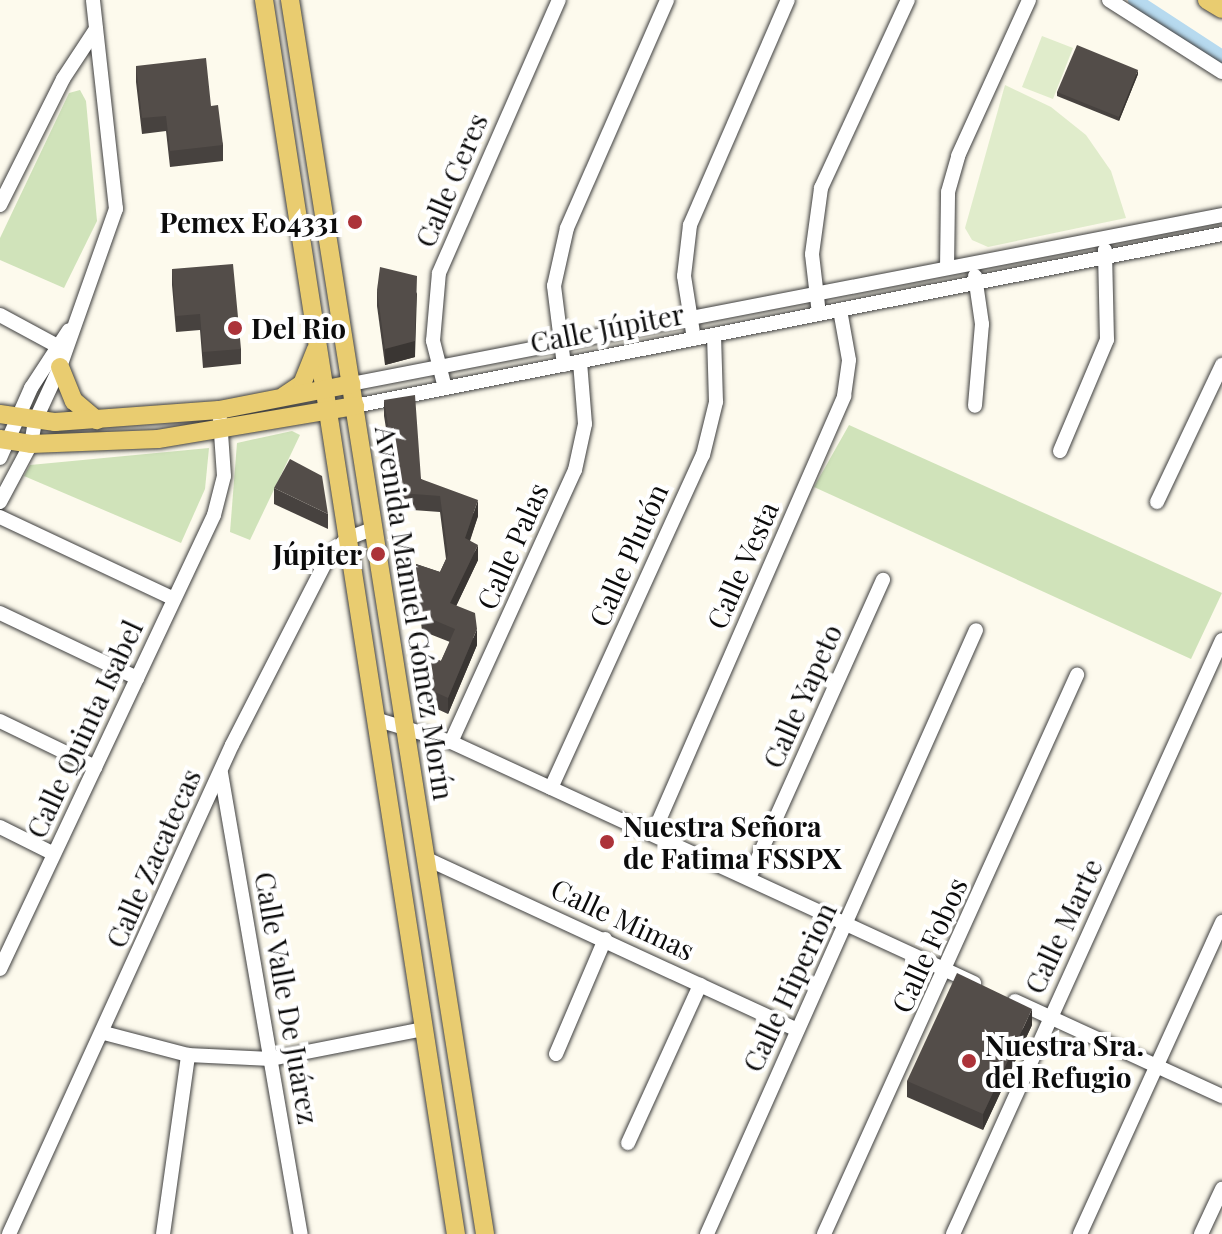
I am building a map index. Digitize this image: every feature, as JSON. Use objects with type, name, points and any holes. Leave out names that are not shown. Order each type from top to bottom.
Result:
[{"type":"main road","name":"Avenida Manuel Gómez Morín","points":[[264,0],[456,1234]]},
{"type":"main road","name":"Avenida Manuel Gómez Morín","points":[[290,0],[485,1234]]},
{"type":"main road","points":[[1207,0],[1222,9]]},
{"type":"main road","points":[[279,400],[302,384],[316,348]]},
{"type":"main road","points":[[60,354],[74,401],[97,420]]},
{"type":"main road","name":"Calle Júpiter","points":[[17,417],[97,420],[219,410],[351,384]]},
{"type":"main road","name":"Calle Júpiter","points":[[4,440],[31,444],[143,440],[355,406]]},
{"type":"main road","points":[[295,418],[319,433],[333,457]]},
{"type":"street","points":[[0,458],[4,440],[17,417],[60,354],[116,209],[93,0]]},
{"type":"street","name":"Calle Ceres","points":[[445,388],[438,367],[432,323],[439,273],[559,0]]},
{"type":"street","points":[[564,365],[554,286],[567,228],[667,0]]},
{"type":"street","points":[[694,339],[684,276],[690,225],[788,0]]},
{"type":"street","points":[[819,314],[815,292],[813,219],[821,188],[908,0]]},
{"type":"street","points":[[947,268],[948,192],[958,156],[1029,0]]},
{"type":"street","points":[[1109,0],[1222,72]]},
{"type":"street","points":[[0,205],[63,79],[96,29]]},
{"type":"street","name":"Calle Júpiter","points":[[351,384],[690,315],[1222,215]]},
{"type":"street","name":"Calle Júpiter","points":[[355,406],[1222,234]]},
{"type":"street","points":[[1060,451],[1107,340],[1107,258],[1103,238]]},
{"type":"street","points":[[972,263],[982,339],[975,406]]},
{"type":"street","name":"Calle Vesta","points":[[653,834],[844,396],[849,360],[840,310]]},
{"type":"street","points":[[0,315],[60,354]]},
{"type":"street","name":"Calle Plutón","points":[[551,788],[703,455],[716,402],[714,336]]},
{"type":"street","points":[[17,417],[60,354]]},
{"type":"street","name":"Calle Palas","points":[[451,742],[575,470],[585,424],[580,362]]},
{"type":"street","points":[[1157,502],[1222,365]]},
{"type":"street","name":"Calle Quinta Isabel","points":[[0,969],[220,494],[224,476],[219,410]]},
{"type":"street","points":[[0,502],[31,444],[17,417]]},
{"type":"street","name":"Calle Quinta Isabel","points":[[0,517],[174,599]]},
{"type":"street","points":[[346,539],[374,528]]},
{"type":"street","name":"Calle Zacatecas","points":[[9,1234],[104,1033],[220,772],[327,559],[346,539]]},
{"type":"street","name":"Calle Yapeto","points":[[749,878],[883,580]]},
{"type":"street","points":[[0,613],[137,678]]},
{"type":"street","name":"Calle Hiperion","points":[[707,1234],[976,630]]},
{"type":"street","name":"Calle Marte","points":[[953,1234],[1222,640]]},
{"type":"street","name":"Calle Fobos","points":[[824,1234],[1077,675]]},
{"type":"street","points":[[375,719],[451,742],[1222,1096]]},
{"type":"street","points":[[0,721],[95,767]]},
{"type":"street","name":"Calle Valle De Juárez","points":[[220,772],[301,1234]]},
{"type":"street","points":[[0,827],[54,854]]},
{"type":"street","name":"Calle Mimas","points":[[425,858],[797,1030]]},
{"type":"street","points":[[1080,1234],[1222,922]]},
{"type":"street","points":[[0,931],[14,938]]},
{"type":"street","points":[[556,1054],[605,939]]},
{"type":"street","points":[[628,1143],[700,985]]},
{"type":"street","points":[[104,1033],[188,1055],[271,1059],[424,1029]]},
{"type":"street","points":[[163,1234],[188,1055]]},
{"type":"street","points":[[1201,1234],[1222,1189]]},
{"type":"green space","points":[[1042,36],[1073,48],[1053,99],[1022,87]]},
{"type":"green space","points":[[1005,85],[1051,107],[1086,135],[1111,171],[1126,218],[988,247],[972,240],[965,228]]},
{"type":"green space","points":[[80,90],[86,101],[97,221],[64,288],[0,260],[0,238],[69,93]]},
{"type":"green space","points":[[849,425],[1222,593],[1191,659],[814,487]]},
{"type":"green space","points":[[292,431],[300,435],[250,540],[230,532],[237,443]]},
{"type":"green space","points":[[209,448],[205,489],[181,543],[24,476],[30,465]]},
{"type":"building","points":[[1077,45],[1138,70],[1119,117],[1057,92]]},
{"type":"building","points":[[206,58],[211,106],[218,105],[223,145],[170,151],[166,116],[142,118],[136,66]]},
{"type":"building","points":[[233,264],[241,349],[203,352],[200,314],[176,316],[172,269]]},
{"type":"building","points":[[380,267],[417,276],[415,341],[385,349],[377,290]]},
{"type":"building","points":[[415,395],[421,479],[478,500],[465,538],[478,545],[450,603],[475,613],[477,629],[448,698],[435,692],[428,656],[441,661],[455,629],[422,615],[416,564],[440,572],[448,555],[440,496],[399,493],[384,400]]},
{"type":"building","points":[[290,459],[322,476],[328,514],[274,488]]},
{"type":"building","name":"Nuestra Sra. del Refugio","points":[[957,973],[1032,1009],[983,1114],[907,1081]]},
{"type":"waterway","points":[[1135,0],[1222,57]]},
{"type":"place","name":"Pemex E04331","points":[[355,222]]},
{"type":"place","name":"Del Rio","points":[[235,328]]},
{"type":"place","name":"Júpiter","points":[[378,554]]},
{"type":"place","name":"Nuestra Señora de Fatima FSSPX","points":[[607,842]]},
{"type":"place","name":"Nuestra Sra. del Refugio","points":[[969,1061]]}]
